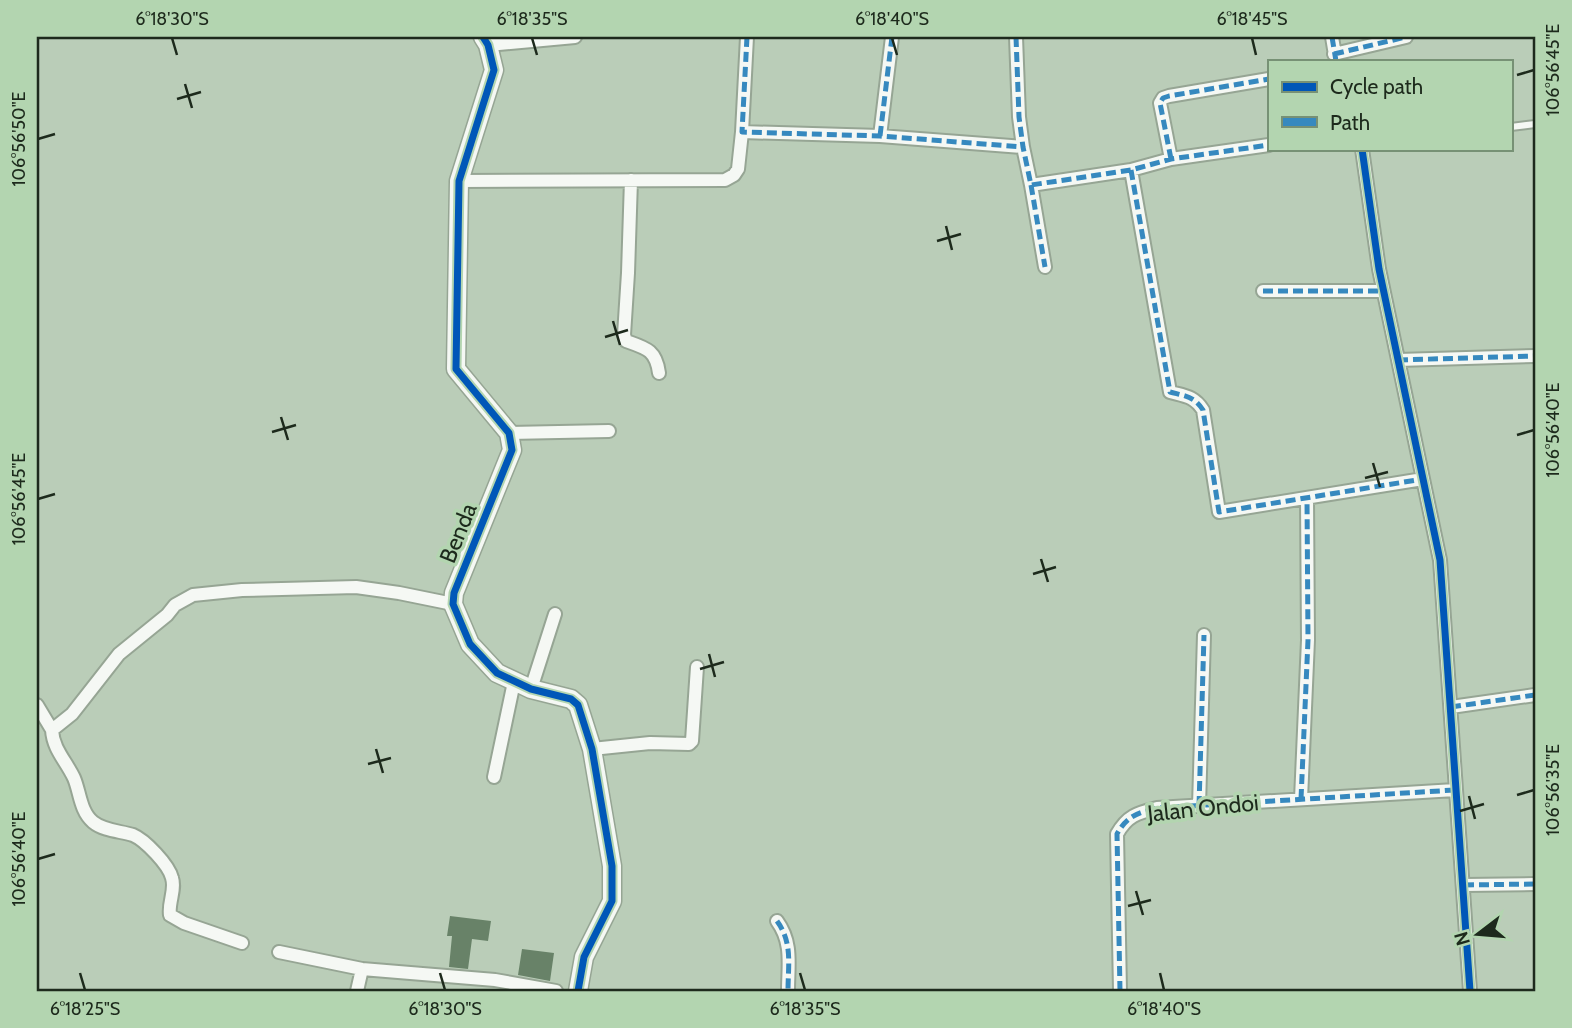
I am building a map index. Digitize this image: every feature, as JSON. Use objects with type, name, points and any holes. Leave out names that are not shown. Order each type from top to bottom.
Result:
[{"type":"street","points":[[575,37],[485,41],[494,70],[459,181],[456,369],[509,433],[609,431]]},
{"type":"street","points":[[459,181],[725,180],[738,169],[747,37]]},
{"type":"street","points":[[880,136],[892,37]]},
{"type":"street","points":[[1016,37],[1019,117],[1045,267]]},
{"type":"street","points":[[1332,37],[1335,57],[1406,37]]},
{"type":"street","points":[[1171,159],[1160,103],[1163,98],[1268,79]]},
{"type":"street","points":[[741,132],[880,136],[1023,147]]},
{"type":"street","points":[[1031,185],[1131,170],[1171,159],[1268,145]]},
{"type":"street","points":[[1363,150],[1379,270],[1440,560],[1470,991]]},
{"type":"street","points":[[1131,170],[1170,392],[1197,401],[1203,410],[1219,512],[1423,480]]},
{"type":"street","points":[[631,180],[624,335],[626,341],[645,347],[653,353],[659,373]]},
{"type":"street","points":[[1263,291],[1383,291]]},
{"type":"street","points":[[1398,360],[1535,356]]},
{"type":"street","name":"Benda","points":[[453,604],[454,593],[512,450],[509,433]]},
{"type":"street","points":[[1301,799],[1308,640],[1307,498]]},
{"type":"street","points":[[52,730],[72,714],[119,654],[167,615],[175,605],[193,594],[356,587],[453,604],[470,644],[497,673],[523,686],[571,699],[578,705],[592,749],[612,866],[612,901],[584,957],[578,991]]},
{"type":"street","points":[[495,777],[523,686],[555,614]]},
{"type":"street","points":[[1199,806],[1204,635]]},
{"type":"street","points":[[592,749],[650,743],[689,744],[692,741],[698,667]]},
{"type":"street","points":[[1451,708],[1535,695]]},
{"type":"street","points":[[37,705],[52,730],[52,739],[74,779],[83,807],[91,820],[103,828],[137,836],[166,864],[173,879],[170,915],[184,923],[242,943]]},
{"type":"street","name":"Jalan Ondoi","points":[[1120,991],[1117,834],[1124,821],[1140,812],[1157,808],[1455,790]]},
{"type":"street","points":[[1464,885],[1535,884]]},
{"type":"street","points":[[777,921],[785,932],[788,943],[788,991]]},
{"type":"street","points":[[279,952],[362,970],[495,980],[556,991]]},
{"type":"street","points":[[357,991],[362,970]]},
{"type":"lane","points":[[1512,127],[1535,124]]},
{"type":"building","points":[[450,916],[491,921],[488,941],[472,939],[468,969],[449,967],[452,936],[447,936]]},
{"type":"building","points":[[522,949],[554,953],[550,981],[518,975]]},
{"type":"marked path","points":[[747,37],[742,132],[880,136],[1023,147]]},
{"type":"marked path","points":[[880,136],[892,37]]},
{"type":"marked path","points":[[1016,37],[1019,117],[1031,185],[1131,170],[1171,159],[1268,145]]},
{"type":"marked path","points":[[1332,37],[1336,60]]},
{"type":"marked path","points":[[1334,54],[1406,37]]},
{"type":"marked path","points":[[1171,159],[1160,103],[1163,98],[1268,79]]},
{"type":"marked path","points":[[1131,170],[1170,392],[1193,399],[1203,410],[1219,512],[1423,479]]},
{"type":"marked path","points":[[1031,185],[1045,267]]},
{"type":"marked path","points":[[1263,291],[1383,291]]},
{"type":"marked path","points":[[1398,360],[1535,356]]},
{"type":"marked path","points":[[1301,799],[1308,640],[1307,498]]},
{"type":"marked path","points":[[1199,806],[1204,635]]},
{"type":"marked path","points":[[1451,707],[1535,695]]},
{"type":"marked path","points":[[1120,991],[1117,834],[1133,816],[1157,808],[1455,790]]},
{"type":"marked path","points":[[1464,885],[1535,884]]},
{"type":"marked path","points":[[777,921],[788,946],[788,991]]},
{"type":"cycle path","points":[[483,37],[488,45],[494,70],[459,181],[456,369],[509,433],[512,450],[454,593],[453,604],[470,644],[497,673],[531,689],[571,699],[578,705],[592,749],[612,866],[612,901],[584,957],[578,991]]},
{"type":"cycle path","points":[[1362,150],[1379,269],[1440,560],[1470,991]]}]
